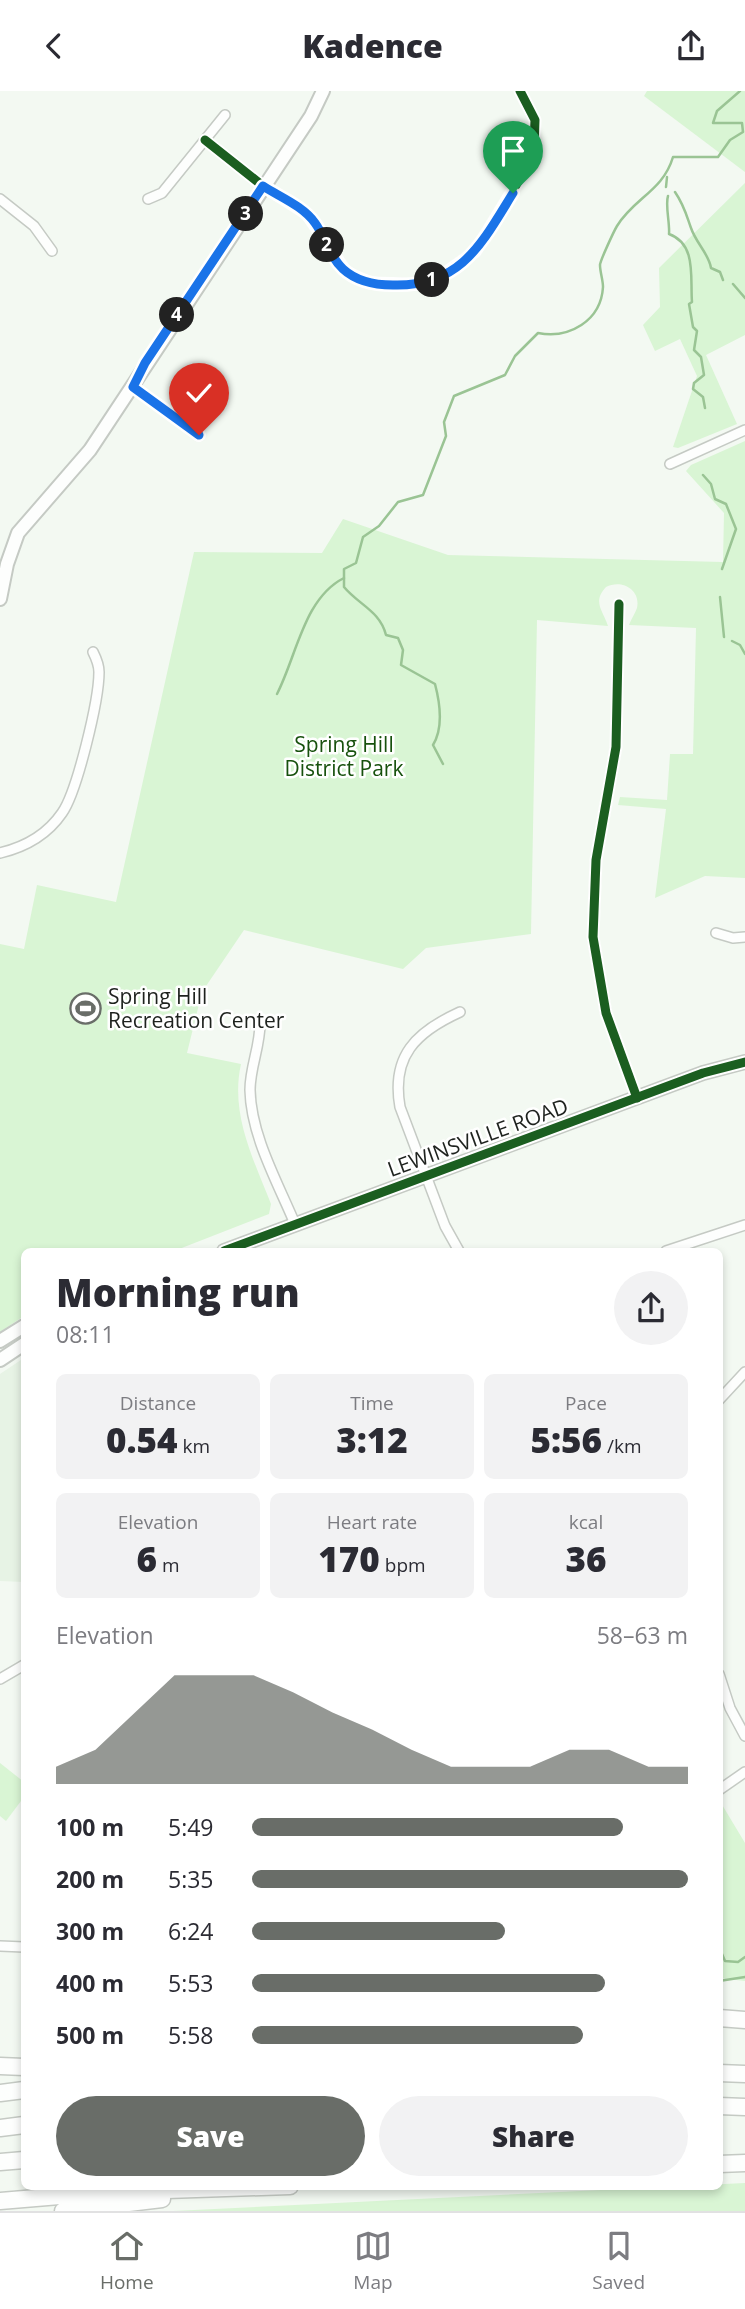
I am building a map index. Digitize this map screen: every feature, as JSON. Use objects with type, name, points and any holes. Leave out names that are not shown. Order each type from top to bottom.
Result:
[{"type":"highway","points":[[723,2018],[745,2020]]},
{"type":"highway","points":[[0,2066],[21,2067]]},
{"type":"highway","points":[[723,2073],[745,2074]]},
{"type":"highway","points":[[0,2093],[21,2090]]},
{"type":"highway","points":[[723,2106],[745,2107]]},
{"type":"highway","points":[[0,2127],[21,2125]]},
{"type":"highway","points":[[0,2162],[21,2160]]},
{"type":"highway","points":[[723,2164],[745,2163]]},
{"type":"highway","points":[[0,2201],[107,2192],[179,2190]]},
{"type":"highway","points":[[62,2211],[235,2190]]},
{"type":"main road","points":[[0,599],[18,533],[90,450],[310,116],[323,91]]},
{"type":"main road","name":"LEWINSVILLE ROAD","points":[[232,1248],[711,1070],[745,1062]]},
{"type":"main road","points":[[0,1341],[21,1328]]},
{"type":"main road","points":[[0,1360],[21,1346]]},
{"type":"street","points":[[205,140],[263,186],[307,214],[346,272],[370,283],[387,285],[428,282],[453,270],[475,252],[527,167],[534,147],[535,120],[520,91]]},
{"type":"street","points":[[148,198],[162,193],[225,115]]},
{"type":"street","points":[[0,199],[41,234],[52,251]]},
{"type":"street","points":[[133,387],[199,435]]},
{"type":"street","points":[[670,464],[745,430]]},
{"type":"street","points":[[620,604],[616,747],[596,860],[593,937],[606,1013],[637,1098]]},
{"type":"street","points":[[0,853],[24,845],[46,831],[63,813],[74,792],[99,675],[93,652]]},
{"type":"street","points":[[716,933],[733,938],[745,937]]},
{"type":"street","points":[[458,1248],[400,1107],[400,1069],[418,1037],[438,1022],[460,1012]]},
{"type":"street","points":[[260,1020],[260,1044],[251,1080],[251,1105],[261,1139],[295,1224]]},
{"type":"street","points":[[675,1248],[745,1224]]},
{"type":"street","points":[[723,1397],[745,1372]]},
{"type":"street","points":[[0,1679],[21,1667]]},
{"type":"street","points":[[723,1686],[730,1708],[745,1736]]},
{"type":"street","points":[[723,1787],[745,1772]]},
{"type":"street","points":[[0,1946],[21,1947]]},
{"type":"shaded area","points":[[21,1360],[21,1582],[0,1581],[0,1374]]},
{"type":"green space","points":[[647,91],[745,91],[745,172],[644,96]]},
{"type":"green space","points":[[745,183],[745,335],[706,355],[737,424],[678,448],[673,447],[697,376],[680,339],[655,351],[643,325],[660,307],[659,268]]},
{"type":"green space","name":"Spring Hill District Park","points":[[745,441],[745,878],[705,876],[655,898],[666,809],[618,805],[620,797],[667,800],[670,754],[693,754],[696,628],[629,625],[637,608],[636,596],[629,587],[618,584],[606,587],[600,597],[600,606],[608,626],[537,620],[531,934],[426,948],[403,969],[244,930],[202,992],[187,1053],[241,1064],[238,1082],[241,1118],[271,1204],[269,1214],[182,1248],[21,1248],[21,1318],[0,1332],[0,944],[24,949],[37,885],[116,902],[194,552],[322,553],[343,519],[448,555],[723,562],[724,513],[686,471],[691,465]]},
{"type":"green space","points":[[0,1763],[21,1780],[21,1801],[6,1821],[0,1816]]},
{"type":"green space","points":[[723,1806],[745,1843],[745,1981],[723,1978]]},
{"type":"green space","points":[[745,2183],[745,2211],[173,2211],[602,2190],[723,2190],[723,2184]]},
{"type":"waterway","points":[[443,764],[433,745],[440,723],[435,684],[401,665],[403,650],[398,638],[386,635],[374,614],[344,587],[344,569],[356,563],[363,537],[379,526],[398,502],[423,495],[446,436],[444,422],[454,396],[505,375],[515,356],[538,333],[572,330],[590,318],[601,299],[601,262],[617,226],[662,178],[673,157],[718,157],[730,140],[743,132],[742,123],[713,123],[717,111],[740,91]]},
{"type":"waterway","points":[[666,187],[667,177]]},
{"type":"waterway","points":[[675,192],[711,268],[720,272],[723,280]]},
{"type":"waterway","points":[[668,196],[669,234],[684,245],[690,263],[692,302],[689,304],[693,327],[697,331],[694,350],[701,357],[704,375],[694,383],[693,389],[703,397],[705,408]]},
{"type":"waterway","points":[[733,284],[745,298]]},
{"type":"waterway","points":[[703,475],[711,484],[715,499],[726,504],[736,529],[722,569]]},
{"type":"waterway","points":[[277,694],[310,613],[330,587],[344,578]]},
{"type":"waterway","points":[[720,597],[724,637]]},
{"type":"waterway","points":[[732,641],[740,645],[745,654]]},
{"type":"waterway","points":[[723,1956],[725,1961],[738,1962],[745,1957]]},
{"type":"waterway","points":[[723,1980],[745,1977]]},
{"type":"cycle path","points":[[205,140],[263,186],[307,214],[346,272],[370,283],[415,284],[439,277],[475,252],[527,167],[534,147],[535,120],[520,91]]},
{"type":"cycle path","points":[[619,604],[616,747],[596,860],[593,937],[606,1013],[637,1098]]},
{"type":"cycle path","points":[[232,1248],[703,1073],[745,1062]]},
{"type":"place","name":"Spring Hill Recreation Center","points":[[85,1009]]},
{"type":"route","points":[[199,435],[133,387],[145,363],[263,186],[302,210],[315,222],[330,252],[346,272],[370,283],[387,285],[428,282],[463,263],[487,237],[513,193]]}]
